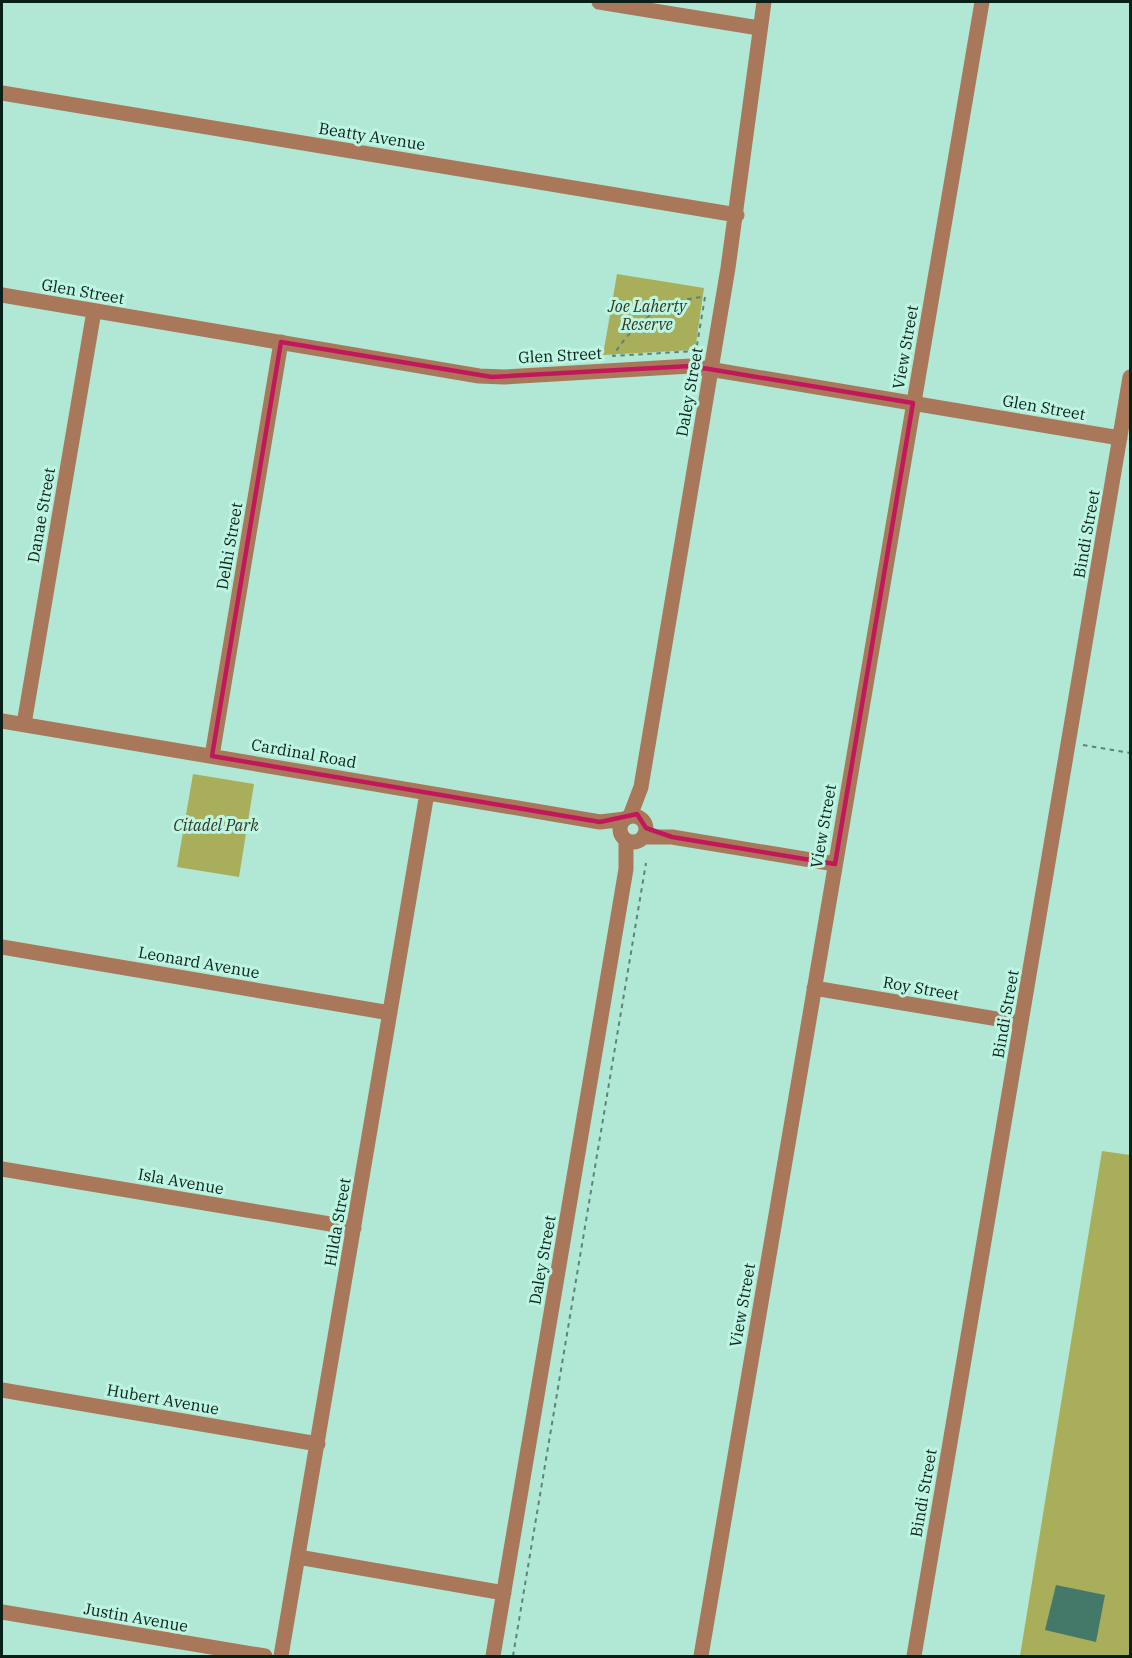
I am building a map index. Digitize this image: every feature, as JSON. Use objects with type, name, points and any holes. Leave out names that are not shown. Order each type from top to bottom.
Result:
[{"type":"street","points":[[599,2],[759,28]]},
{"type":"street","name":"Daley Street","points":[[493,1656],[737,215],[764,2]]},
{"type":"street","name":"View Street","points":[[701,1656],[982,2]]},
{"type":"street","name":"Beatty Avenue","points":[[2,93],[737,215]]},
{"type":"street","name":"Glen Street","points":[[2,295],[485,376],[681,366],[711,368],[1120,438]]},
{"type":"street","name":"Danae Street","points":[[24,724],[93,311]]},
{"type":"street","name":"Delhi Street","points":[[212,756],[282,342]]},
{"type":"street","name":"Bindi Street","points":[[914,1656],[1131,376]]},
{"type":"street","name":"Cardinal Road","points":[[2,721],[835,864]]},
{"type":"street","name":"Hilda Street","points":[[281,1656],[427,793]]},
{"type":"street","name":"Leonard Avenue","points":[[2,947],[390,1013]]},
{"type":"street","name":"Roy Street","points":[[814,988],[1021,1023]]},
{"type":"street","name":"Isla Avenue","points":[[2,1169],[354,1228]]},
{"type":"street","name":"Hubert Avenue","points":[[2,1390],[318,1443]]},
{"type":"street","points":[[298,1557],[504,1593]]},
{"type":"street","name":"Justin Avenue","points":[[2,1612],[265,1656]]},
{"type":"path","points":[[705,297],[696,351],[613,356],[632,329],[647,316],[674,303],[705,297]]},
{"type":"path","points":[[1069,742],[1131,753]]},
{"type":"path","points":[[513,1656],[646,863]]},
{"type":"highlighted area","points":[[281,342],[492,377],[691,366],[913,403],[835,864],[672,837],[646,828],[637,814],[600,822],[212,756]]},
{"type":"green space","name":"Joe Laherty Reserve","points":[[617,274],[704,288],[696,344],[692,350],[603,355]]},
{"type":"green space","name":"Citadel Park","points":[[193,774],[254,784],[239,877],[177,867]]},
{"type":"green space","points":[[1102,1151],[1130,1155],[1130,1656],[1020,1656]]},
{"type":"building","points":[[1056,1585],[1105,1595],[1096,1642],[1045,1630]]}]
